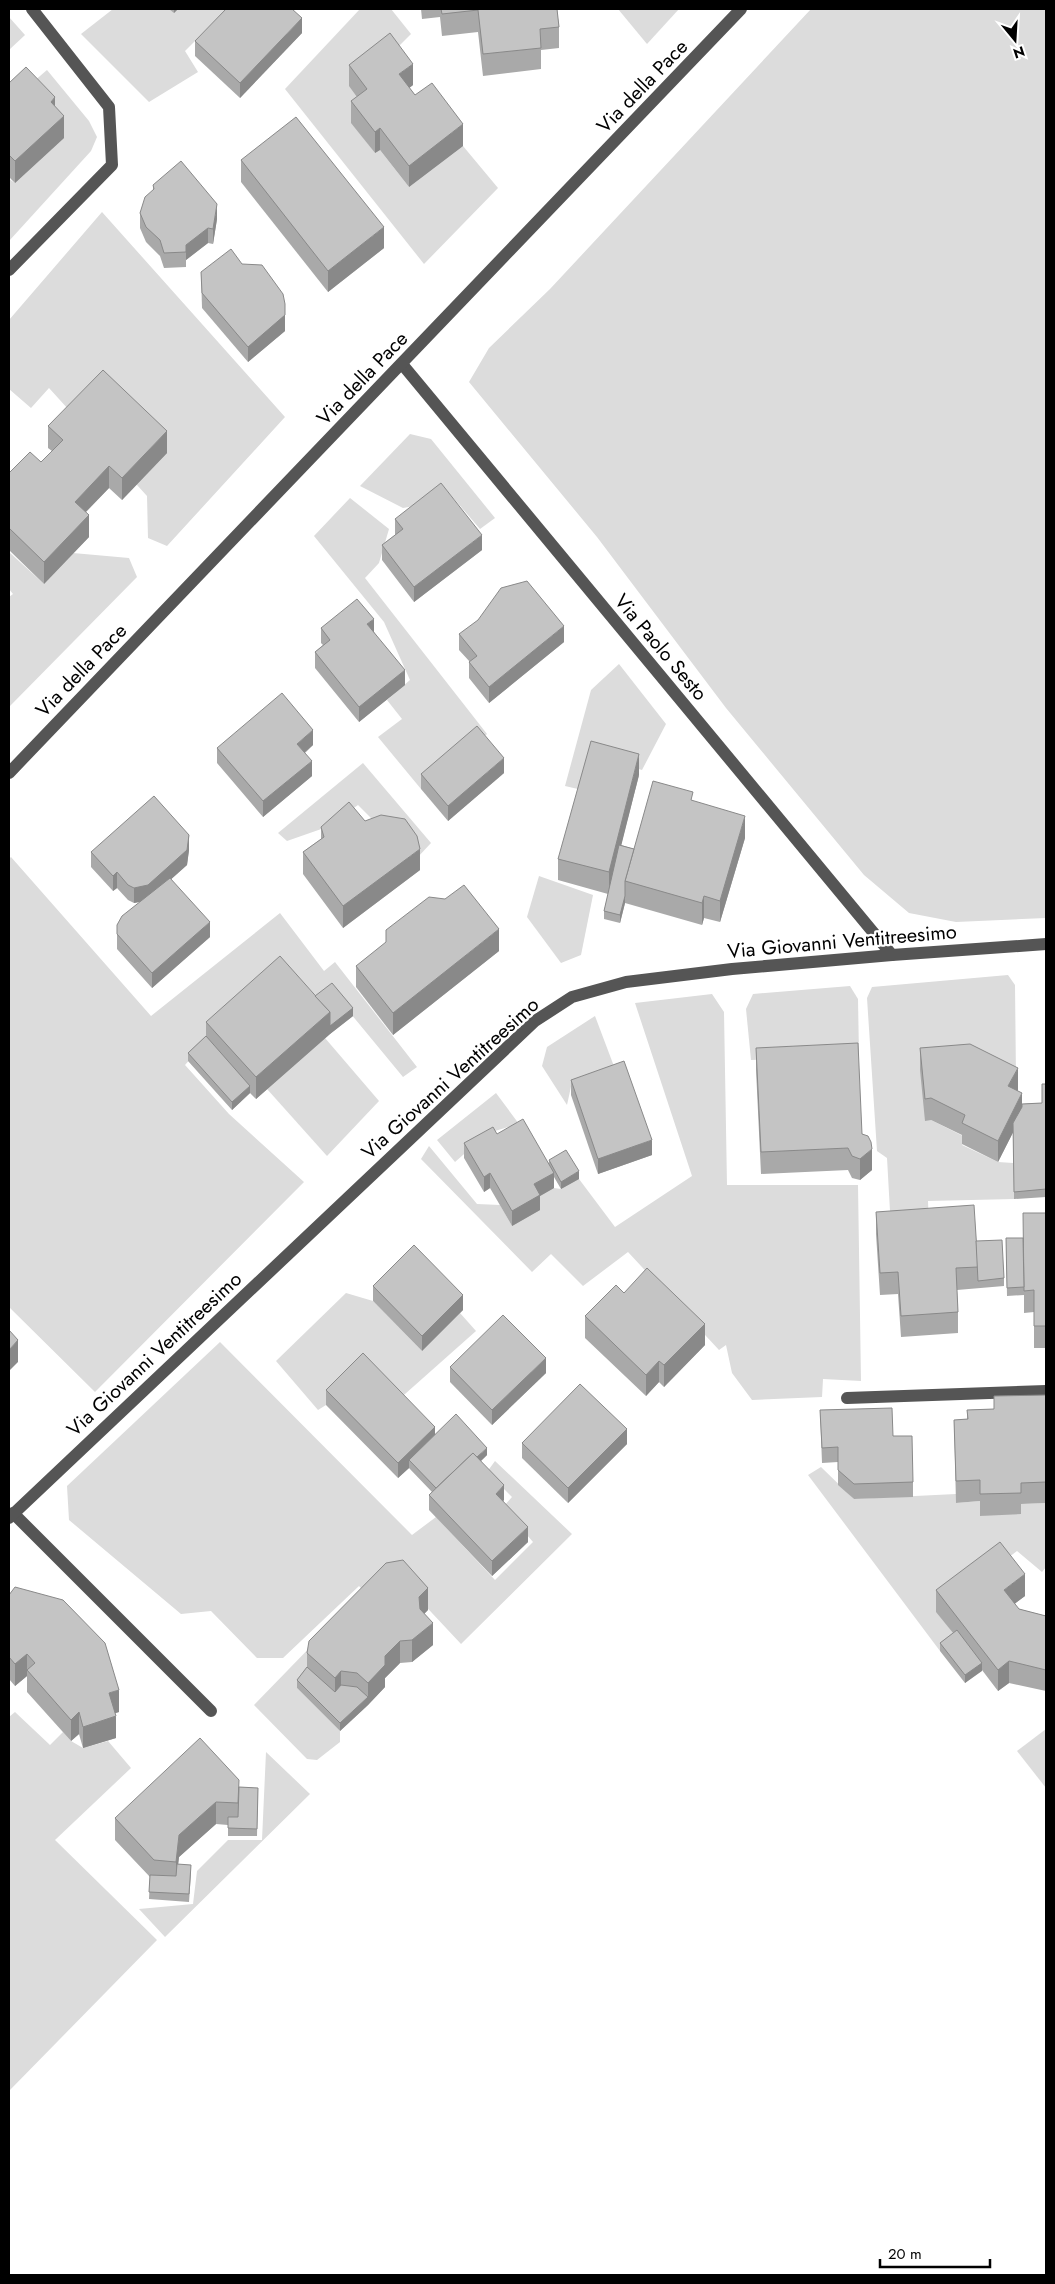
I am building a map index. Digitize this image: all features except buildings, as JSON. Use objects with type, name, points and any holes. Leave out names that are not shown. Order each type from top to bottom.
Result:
[{"type":"street","points":[[9,270],[112,165],[109,107],[32,9]]},
{"type":"street","name":"Via della Pace","points":[[9,773],[741,9]]},
{"type":"street","name":"Via Paolo Sesto","points":[[402,364],[892,954]]},
{"type":"street","name":"Via Giovanni Ventitreesimo","points":[[11,1515],[535,1021],[572,997],[626,982],[732,969],[892,954],[1046,944]]},
{"type":"street","points":[[847,1398],[1046,1391]]},
{"type":"street","points":[[11,1515],[211,1711]]},
{"type":"shaded area","points":[[113,9],[227,9],[185,51],[198,72],[149,102],[81,34]]},
{"type":"shaded area","points":[[360,9],[391,9],[411,34],[390,55],[367,111],[352,123],[375,153],[380,150],[409,187],[463,146],[498,188],[424,264],[285,89]]},
{"type":"shaded area","points":[[618,9],[679,9],[647,44]]},
{"type":"shaded area","points":[[811,9],[1046,9],[1046,918],[956,922],[909,913],[864,875],[726,708],[597,537],[469,382],[489,348],[550,289]]},
{"type":"shaded area","points":[[9,17],[25,35],[9,50]]},
{"type":"shaded area","points":[[47,70],[89,121],[97,137],[91,151],[9,241],[9,179],[15,183],[64,138],[26,88]]},
{"type":"shaded area","points":[[102,212],[285,417],[167,546],[148,538],[147,496],[49,388],[31,408],[9,389],[9,320]]},
{"type":"shaded area","points":[[410,434],[431,439],[495,518],[480,529],[443,486],[420,505],[403,508],[360,486]]},
{"type":"shaded area","points":[[350,498],[389,529],[379,563],[365,578],[487,734],[421,789],[378,737],[402,719],[387,700],[410,680],[384,622],[314,536]]},
{"type":"shaded area","points":[[9,552],[44,584],[73,553],[129,558],[137,577],[9,707],[9,597],[13,594],[9,589]]},
{"type":"shaded area","points":[[619,664],[666,724],[642,770],[594,755],[578,789],[565,786],[591,690]]},
{"type":"shaded area","points":[[363,763],[431,843],[417,858],[392,839],[358,805],[327,827],[287,841],[278,833]]},
{"type":"shaded area","points":[[11,857],[151,1016],[280,913],[324,971],[335,962],[417,1067],[403,1077],[332,991],[320,1000],[286,964],[217,1029],[185,1065],[229,1114],[304,1182],[95,1392],[9,1307],[9,859]]},
{"type":"shaded area","points":[[539,876],[593,895],[581,955],[561,963],[527,917]]},
{"type":"shaded area","points":[[1008,975],[1015,985],[1016,1078],[931,1120],[965,1137],[962,1145],[998,1162],[1013,1163],[1014,1199],[928,1201],[929,1227],[891,1229],[887,1158],[877,1151],[867,998],[872,987]]},
{"type":"shaded area","points":[[850,986],[858,999],[859,1055],[751,1060],[746,1009],[753,994]]},
{"type":"shaded area","points":[[712,994],[724,1012],[727,1185],[858,1185],[861,1381],[823,1379],[822,1397],[752,1400],[732,1373],[726,1345],[719,1350],[628,1252],[583,1286],[551,1254],[532,1272],[421,1159],[429,1146],[477,1204],[500,1205],[512,1226],[534,1199],[554,1188],[561,1189],[579,1179],[615,1227],[692,1176],[635,1003]]},
{"type":"shaded area","points":[[595,1016],[615,1069],[572,1082],[567,1105],[542,1066],[547,1047]]},
{"type":"shaded area","points":[[325,1038],[379,1101],[327,1156],[267,1089]]},
{"type":"shaded area","points":[[496,1093],[519,1124],[488,1133],[455,1162],[437,1140]]},
{"type":"shaded area","points":[[346,1293],[373,1301],[422,1351],[460,1313],[476,1331],[396,1402],[326,1405],[318,1410],[276,1361]]},
{"type":"shaded area","points":[[220,1342],[412,1535],[436,1517],[495,1580],[533,1542],[503,1507],[512,1497],[487,1472],[495,1461],[572,1534],[461,1644],[403,1582],[372,1600],[359,1586],[283,1658],[257,1658],[211,1611],[181,1614],[69,1520],[67,1486]]},
{"type":"shaded area","points":[[821,1467],[854,1499],[956,1494],[956,1503],[980,1501],[981,1516],[1021,1504],[1046,1503],[1046,1567],[1042,1572],[1017,1551],[937,1612],[957,1638],[940,1651],[808,1475]]},
{"type":"shaded area","points":[[321,1636],[307,1675],[297,1688],[340,1731],[340,1742],[317,1760],[307,1759],[254,1705]]},
{"type":"shaded area","points":[[15,1712],[50,1745],[63,1732],[71,1741],[83,1748],[108,1741],[131,1768],[55,1840],[157,1940],[9,2091],[9,1717]]},
{"type":"shaded area","points":[[1046,1729],[1046,1788],[1017,1751]]},
{"type":"shaded area","points":[[266,1752],[310,1794],[165,1937],[139,1909],[193,1904],[197,1871],[228,1840],[262,1840]]}]
